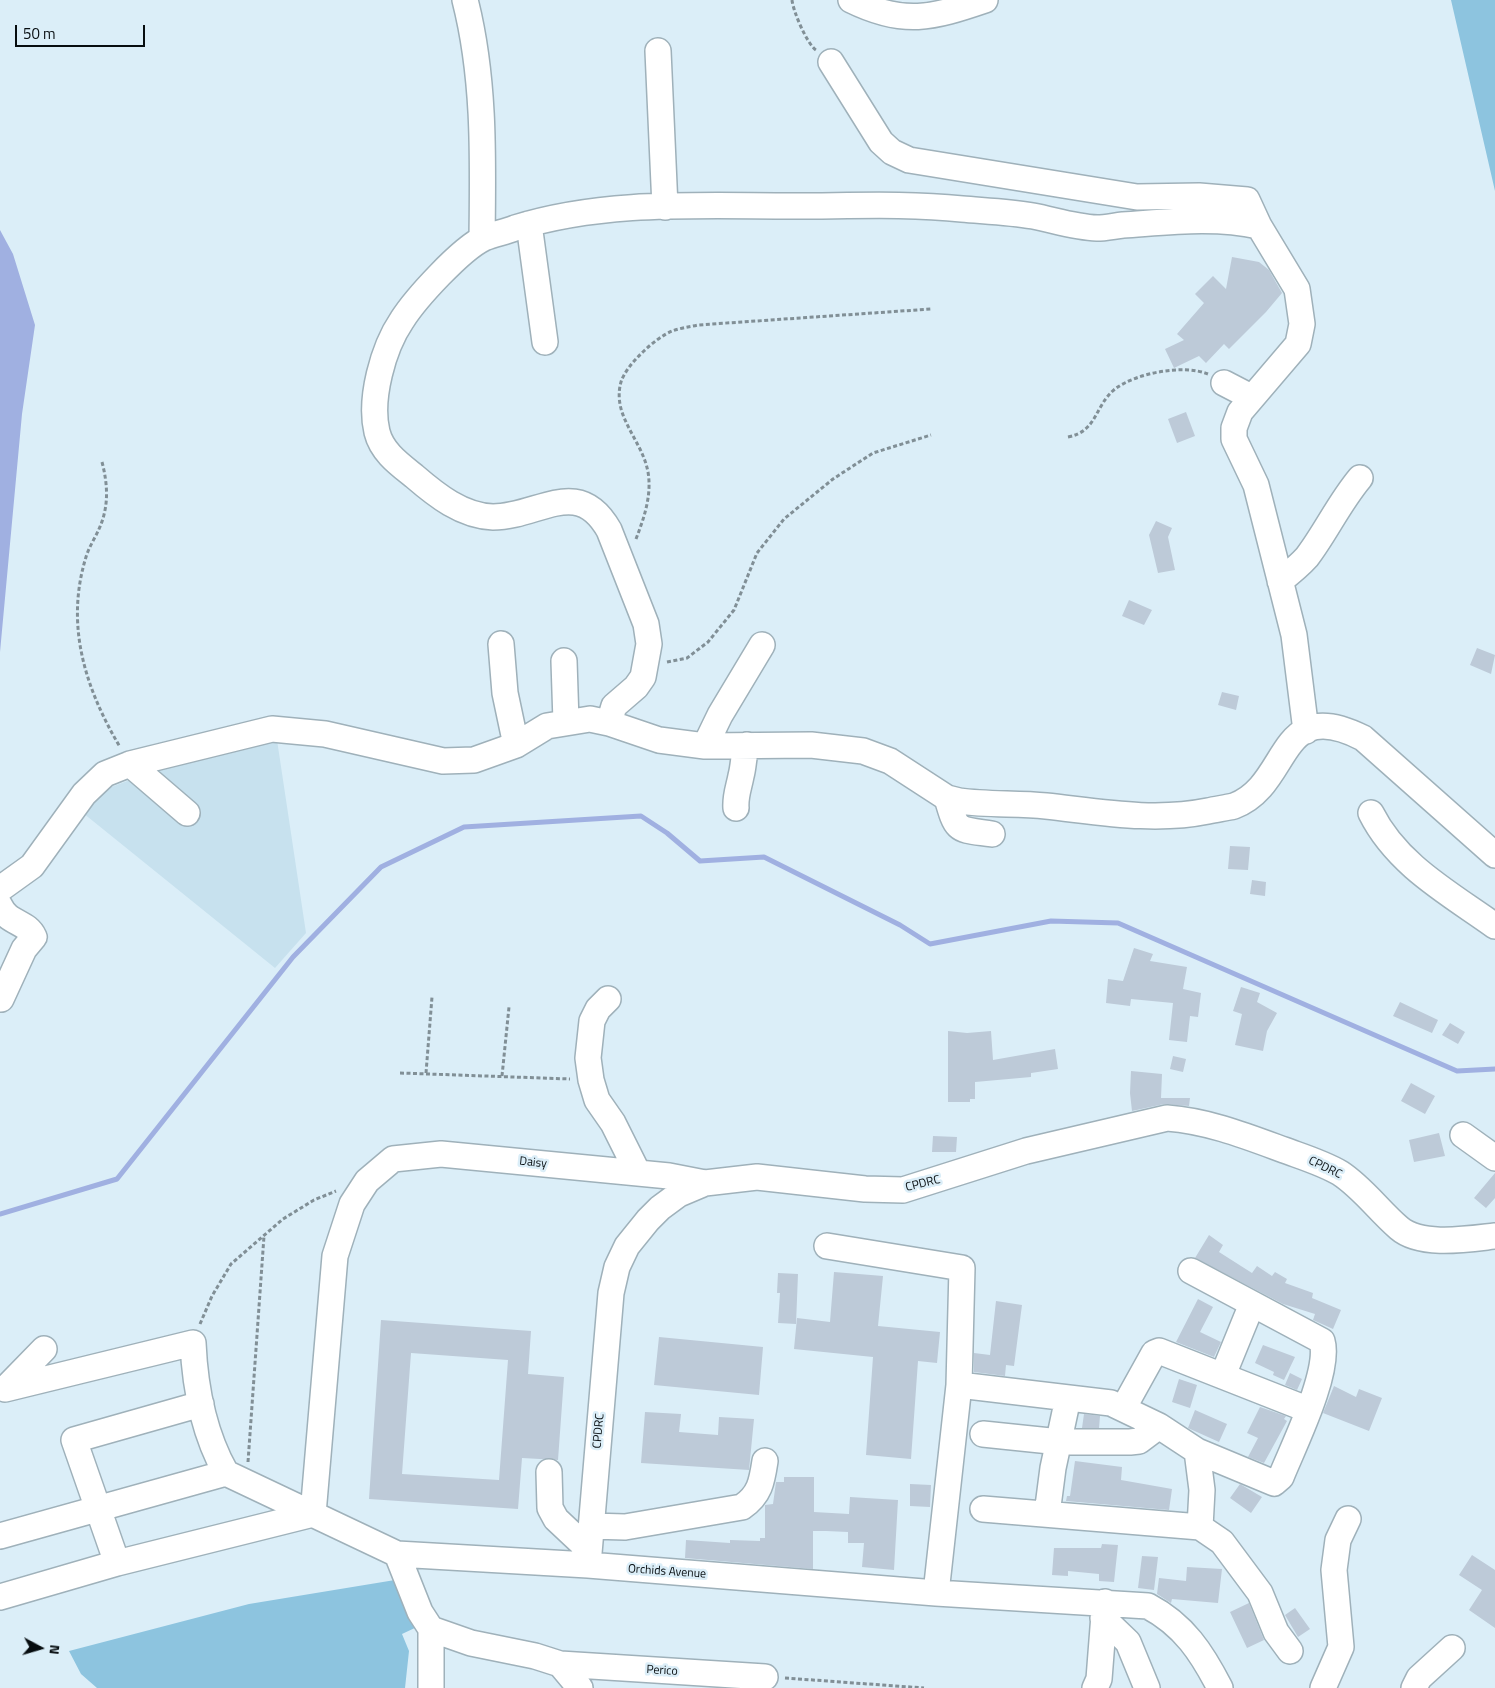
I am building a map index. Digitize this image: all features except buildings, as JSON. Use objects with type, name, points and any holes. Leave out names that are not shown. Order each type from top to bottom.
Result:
[{"type":"street","points":[[466,0],[479,77],[482,128],[482,239]]},
{"type":"street","points":[[851,0],[874,11],[902,18],[942,14],[985,0]]},
{"type":"street","points":[[658,51],[665,206]]},
{"type":"street","points":[[831,62],[881,142],[892,152],[909,160],[1137,197],[1199,196],[1247,200],[1259,226],[1297,289],[1302,324],[1298,344],[1240,412],[1234,428],[1234,439],[1256,484],[1294,636],[1306,731]]},
{"type":"street","points":[[609,723],[614,706],[636,687],[643,677],[647,662],[648,631],[602,517],[594,509],[581,502],[556,503],[509,515],[493,517],[479,515],[440,498],[395,461],[383,447],[377,432],[375,410],[378,387],[392,336],[408,310],[425,290],[482,239],[529,224],[568,215],[665,206],[937,206],[1031,216],[1099,228],[1210,220],[1259,226]]},
{"type":"street","points":[[529,224],[545,342]]},
{"type":"street","points":[[1224,383],[1251,397]]},
{"type":"street","points":[[1280,581],[1305,559],[1324,532],[1343,498],[1360,478]]},
{"type":"street","points":[[501,644],[505,693],[516,745]]},
{"type":"street","points":[[705,746],[720,715],[762,646]]},
{"type":"street","points":[[564,661],[566,722]]},
{"type":"street","points":[[0,889],[32,866],[84,794],[105,774],[130,764],[272,729],[325,734],[443,761],[474,760],[516,745],[547,726],[590,719],[609,723],[659,740],[705,746],[811,745],[863,751],[890,761],[947,798],[977,804],[1039,806],[1136,816],[1196,813],[1234,806],[1250,797],[1265,784],[1288,743],[1306,731],[1319,726],[1334,726],[1363,738],[1495,855]]},
{"type":"street","points":[[736,808],[735,796],[742,774],[742,756],[747,745]]},
{"type":"street","points":[[130,764],[187,814]]},
{"type":"street","points":[[947,798],[954,823],[960,828],[992,834]]},
{"type":"street","points":[[1371,813],[1378,826],[1410,866],[1495,926]]},
{"type":"street","points":[[0,906],[10,920],[26,928],[34,938],[24,949],[1,999]]},
{"type":"street","points":[[608,999],[598,1009],[592,1021],[588,1058],[590,1080],[597,1100],[613,1123],[638,1173]]},
{"type":"street","name":"CPDRC","points":[[589,1547],[611,1293],[617,1267],[628,1246],[660,1208],[679,1194],[705,1183],[757,1177],[865,1189],[903,1190],[1026,1151],[1124,1126],[1167,1118],[1187,1120],[1230,1130],[1316,1162],[1340,1174],[1364,1192],[1400,1229],[1421,1237],[1458,1240],[1495,1236]]},
{"type":"street","points":[[1464,1135],[1495,1158]]},
{"type":"street","name":"Daisy","points":[[313,1514],[336,1256],[352,1204],[367,1180],[393,1159],[441,1154],[669,1176],[705,1183]]},
{"type":"street","points":[[827,1246],[962,1268],[960,1385],[936,1593]]},
{"type":"street","points":[[960,1385],[1111,1403],[1124,1407],[1159,1426],[1197,1452],[1274,1483],[1281,1477],[1309,1410],[1325,1358],[1322,1341],[1191,1271]]},
{"type":"street","points":[[1223,1375],[1252,1304]]},
{"type":"street","points":[[3,1392],[193,1343],[201,1404],[213,1448],[236,1477],[397,1554],[420,1612],[431,1629],[431,1688]]},
{"type":"street","points":[[3,1392],[44,1349]]},
{"type":"street","points":[[1124,1407],[1154,1353],[1159,1351],[1309,1410]]},
{"type":"street","points":[[1047,1514],[1053,1468],[1068,1398]]},
{"type":"street","points":[[117,1563],[74,1440],[201,1404]]},
{"type":"street","points":[[983,1434],[1060,1442],[1130,1442],[1139,1440],[1159,1426]]},
{"type":"street","points":[[1197,1452],[1202,1490],[1200,1526]]},
{"type":"street","points":[[549,1472],[550,1508],[556,1519],[589,1547],[625,1527],[742,1507],[751,1501],[760,1488],[765,1461]]},
{"type":"street","points":[[0,1536],[236,1477]]},
{"type":"street","points":[[983,1509],[1200,1526],[1222,1542],[1260,1593],[1276,1632],[1290,1651]]},
{"type":"street","points":[[0,1597],[117,1563],[313,1514]]},
{"type":"street","points":[[1323,1688],[1341,1647],[1334,1570],[1338,1540],[1348,1519]]},
{"type":"street","name":"Orchids Avenue","points":[[397,1554],[589,1547],[936,1593],[1104,1610],[1148,1606],[1167,1616],[1188,1635],[1220,1688]]},
{"type":"street","points":[[1099,1685],[1104,1610]]},
{"type":"street","points":[[1104,1610],[1128,1642],[1147,1688]]},
{"type":"street","name":"Perico","points":[[431,1629],[471,1643],[535,1656],[560,1664],[765,1677]]},
{"type":"street","points":[[1414,1688],[1419,1678],[1452,1648]]},
{"type":"street","points":[[560,1664],[580,1688]]},
{"type":"path","points":[[792,0],[811,47],[831,62]]},
{"type":"path","points":[[622,563],[644,520],[649,493],[648,473],[643,456],[622,413],[619,397],[621,381],[649,346],[670,332],[698,325],[931,309]]},
{"type":"path","points":[[1068,437],[1085,431],[1115,389],[1138,376],[1158,372],[1205,372],[1224,383]]},
{"type":"path","points":[[647,662],[687,658],[708,642],[734,610],[757,553],[784,519],[832,479],[873,453],[931,435]]},
{"type":"path","points":[[102,462],[106,478],[106,510],[87,556],[81,582],[77,613],[78,642],[93,697],[130,764]]},
{"type":"path","points":[[426,1073],[432,996]]},
{"type":"path","points":[[502,1076],[509,1007]]},
{"type":"path","points":[[400,1073],[590,1080]]},
{"type":"path","points":[[193,1343],[212,1296],[231,1264],[283,1219],[314,1200],[367,1180]]},
{"type":"path","points":[[236,1477],[264,1235]]},
{"type":"path","points":[[765,1677],[924,1688]]},
{"type":"shaded area","points":[[1451,0],[1495,0],[1495,191]]},
{"type":"shaded area","points":[[0,230],[13,254],[35,325],[22,414],[0,652]]},
{"type":"shaded area","points":[[277,740],[306,933],[275,968],[83,813],[106,789],[146,774],[161,763]]},
{"type":"shaded area","points":[[395,1580],[419,1626],[402,1634],[409,1651],[405,1688],[97,1688],[81,1674],[69,1651],[249,1604]]},
{"type":"waterway","points":[[0,1214],[117,1179],[293,957],[381,867],[464,827],[641,816],[667,833],[700,861],[764,857],[900,925],[930,944],[1051,921],[1118,923],[1457,1071],[1495,1069]]}]
